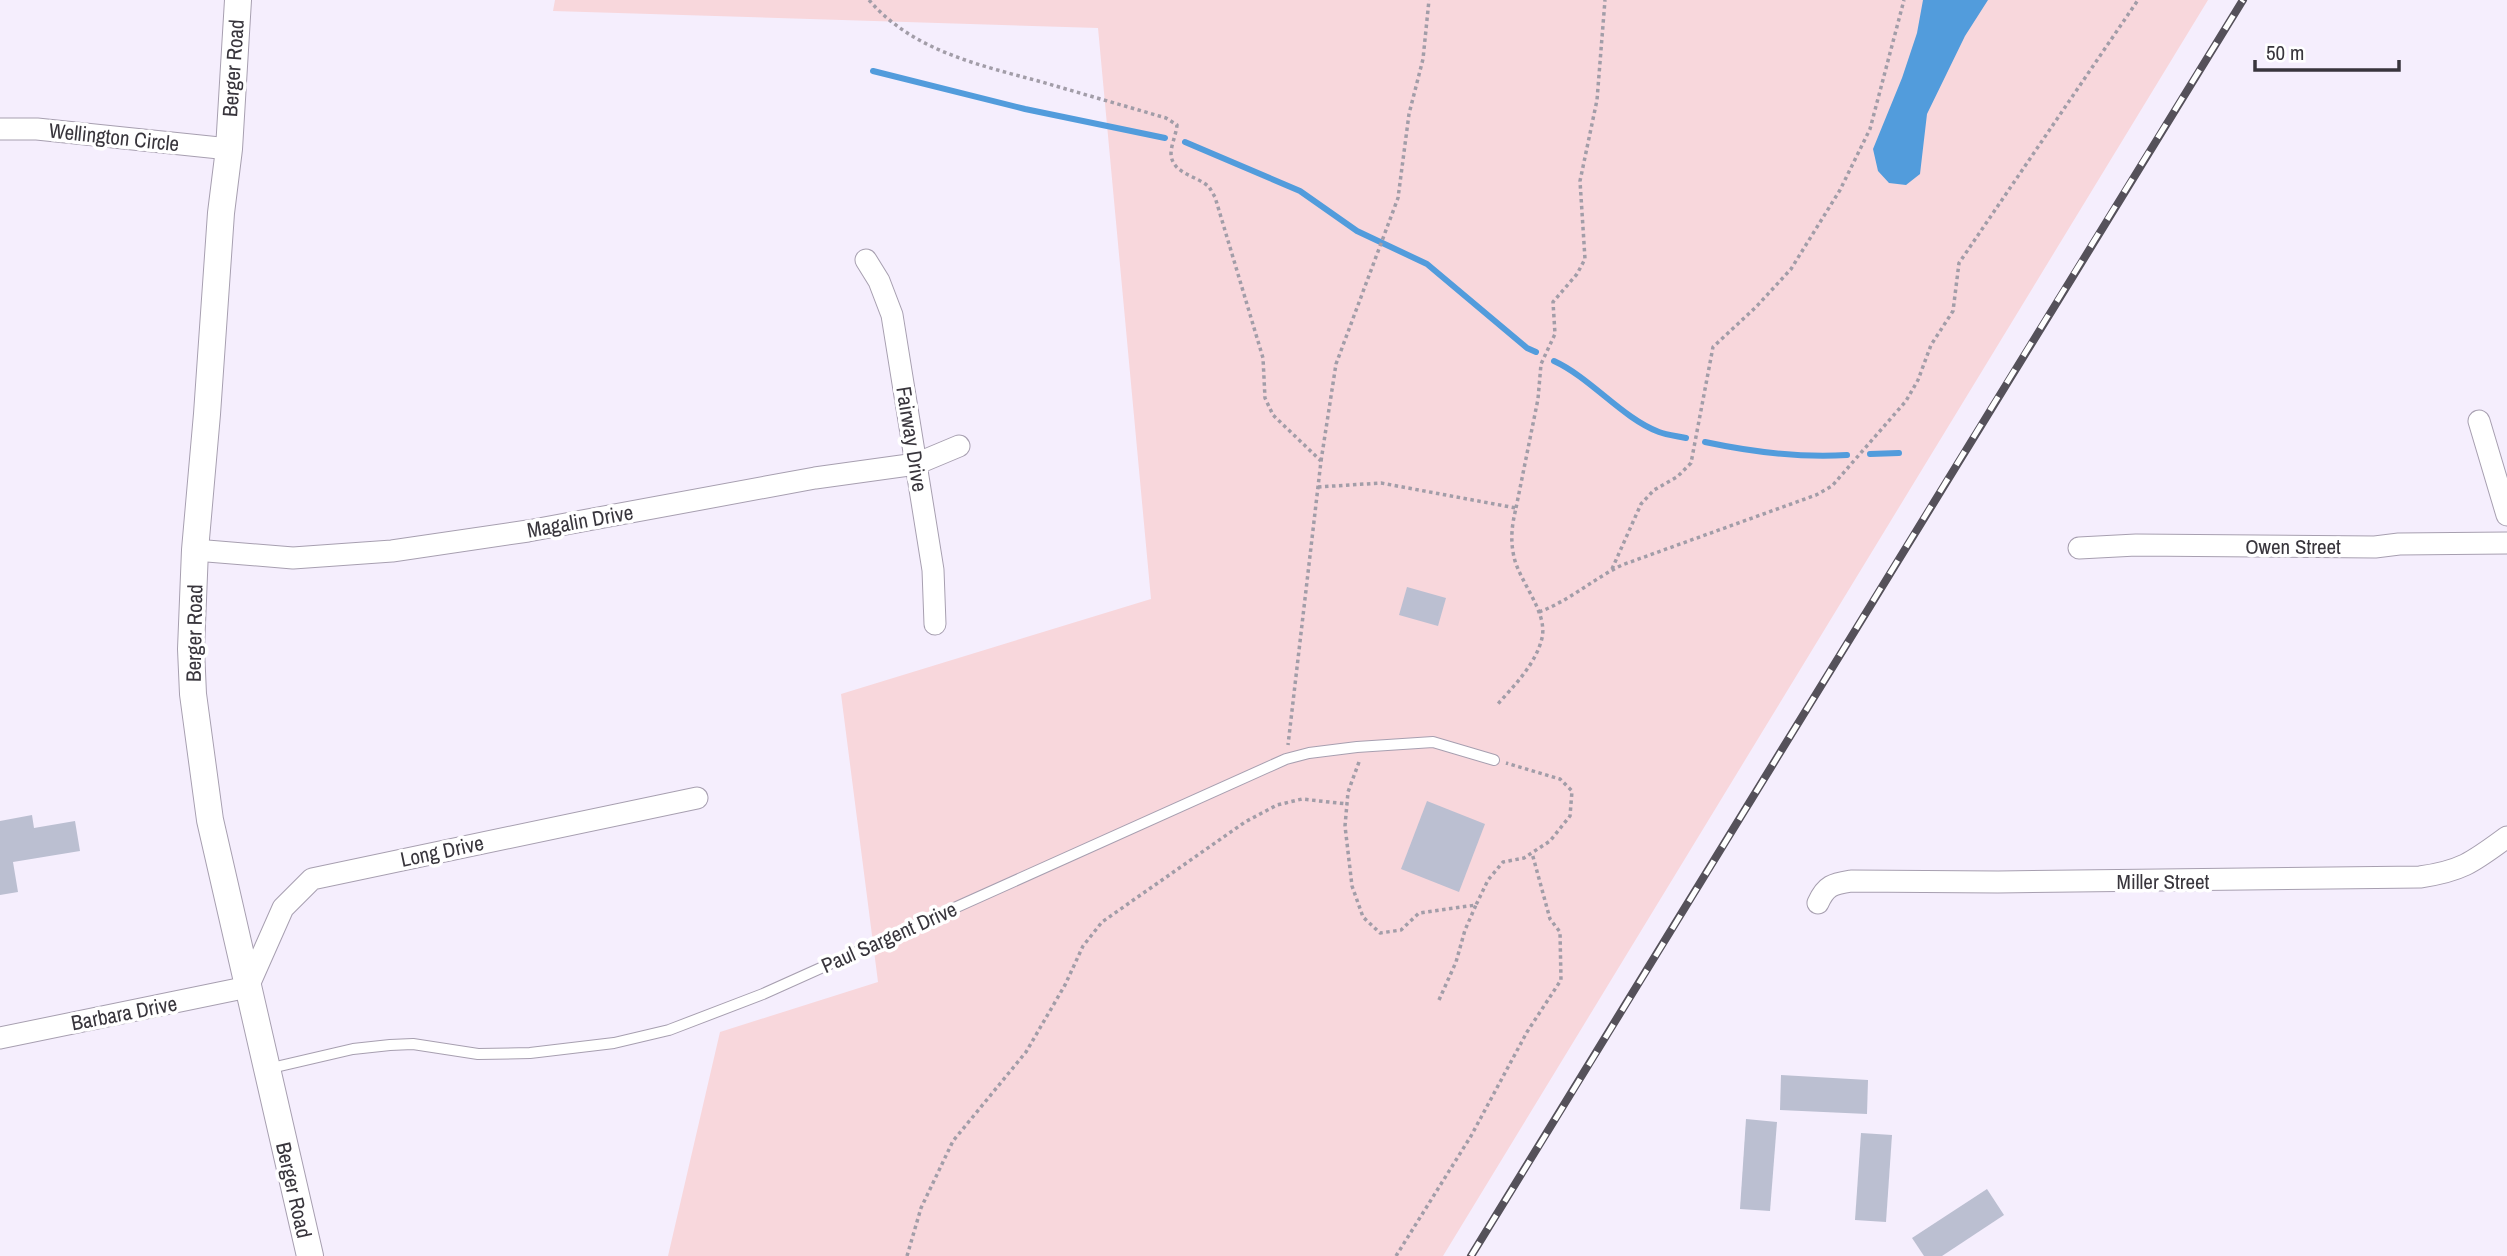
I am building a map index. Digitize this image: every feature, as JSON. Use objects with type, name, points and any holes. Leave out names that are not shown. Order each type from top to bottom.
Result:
[{"type":"street","name":"Berger Road","points":[[238,0],[229,149],[221,213],[195,550],[191,649],[198,747],[210,820],[310,1256]]},
{"type":"street","name":"Wellington Circle","points":[[0,129],[51,130],[229,149]]},
{"type":"street","name":"Fairway Drive","points":[[866,260],[879,281],[892,315],[933,570],[935,624]]},
{"type":"street","points":[[2479,421],[2507,515]]},
{"type":"street","name":"Magalin Drive","points":[[195,550],[293,558],[392,551],[528,531],[815,478],[916,464],[959,446]]},
{"type":"street","name":"Owen Street","points":[[2079,548],[2136,545],[2375,547],[2399,544],[2507,543]]},
{"type":"street","name":"Long Drive","points":[[248,987],[283,908],[312,879],[696,798]]},
{"type":"street","name":"Miller Street","points":[[1818,903],[1823,892],[1834,884],[1852,881],[2025,882],[2420,877],[2469,865],[2507,837]]},
{"type":"street","name":"Barbara Drive","points":[[0,1038],[248,987]]},
{"type":"lane","name":"Paul Sargent Drive","points":[[267,1069],[353,1049],[390,1045],[412,1044],[478,1054],[530,1053],[614,1044],[669,1030],[763,994],[1286,759],[1309,753],[1433,742],[1494,760]]},
{"type":"path","points":[[869,0],[878,11],[915,38],[948,56],[1167,118],[1177,125],[1177,137],[1171,154],[1176,166],[1208,186],[1215,197],[1263,358],[1265,398],[1273,415],[1321,461]]},
{"type":"path","points":[[1286,759],[1321,461],[1336,364],[1398,198],[1409,114],[1423,59],[1429,0]]},
{"type":"path","points":[[1496,706],[1526,671],[1543,637],[1539,612],[1514,559],[1510,534],[1538,399],[1541,365],[1555,334],[1553,302],[1577,274],[1585,259],[1580,181],[1597,100],[1605,0]]},
{"type":"path","points":[[1611,570],[1641,505],[1654,490],[1677,477],[1691,463],[1713,347],[1756,307],[1791,269],[1839,190],[1870,129],[1904,0]]},
{"type":"path","points":[[1539,612],[1555,606],[1611,570],[1816,495],[1832,486],[1906,401],[1918,380],[1931,345],[1953,311],[1959,263],[2138,0]]},
{"type":"path","points":[[1318,486],[1381,483],[1516,508]]},
{"type":"path","points":[[1365,747],[1348,792],[1345,826],[1352,886],[1363,917],[1380,933],[1401,930],[1419,914],[1476,905]]},
{"type":"path","points":[[1438,1000],[1488,880],[1503,862],[1524,858],[1550,841],[1570,816],[1572,791],[1560,779],[1494,760]]},
{"type":"path","points":[[907,1256],[921,1208],[953,1141],[1026,1052],[1065,985],[1083,946],[1102,922],[1245,822],[1277,805],[1302,800],[1347,804]]},
{"type":"path","points":[[1396,1256],[1471,1136],[1527,1032],[1562,980],[1560,932],[1550,919],[1532,853]]},
{"type":"shaded area","points":[[555,0],[2208,0],[1443,1256],[668,1256],[720,1032],[878,982],[841,694],[1151,599],[1098,28],[553,11]]},
{"type":"water","points":[[1923,0],[1988,0],[1965,36],[1927,114],[1920,174],[1906,185],[1889,183],[1878,171],[1873,149],[1902,78],[1917,33]]},
{"type":"building","points":[[1407,587],[1446,598],[1438,626],[1399,615]]},
{"type":"building","points":[[1427,801],[1485,824],[1459,892],[1401,869]]},
{"type":"building","points":[[32,815],[34,828],[75,821],[80,851],[13,862],[18,892],[0,895],[0,821]]},
{"type":"building","points":[[1781,1075],[1868,1080],[1867,1114],[1780,1110]]},
{"type":"building","points":[[1746,1119],[1777,1122],[1770,1211],[1740,1209]]},
{"type":"building","points":[[1861,1133],[1892,1135],[1886,1222],[1855,1220]]},
{"type":"building","points":[[1987,1189],[2004,1215],[1942,1256],[1924,1256],[1912,1238]]},
{"type":"waterway","points":[[873,71],[1025,109],[1165,138]]},
{"type":"waterway","points":[[1185,142],[1300,191],[1357,231],[1427,264],[1527,348],[1536,352]]},
{"type":"waterway","points":[[1554,361],[1581,377],[1645,426],[1686,438]]},
{"type":"waterway","points":[[1705,442],[1776,453],[1847,455]]},
{"type":"waterway","points":[[1870,454],[1899,453]]},
{"type":"railway","points":[[1471,1256],[2243,0]]}]
